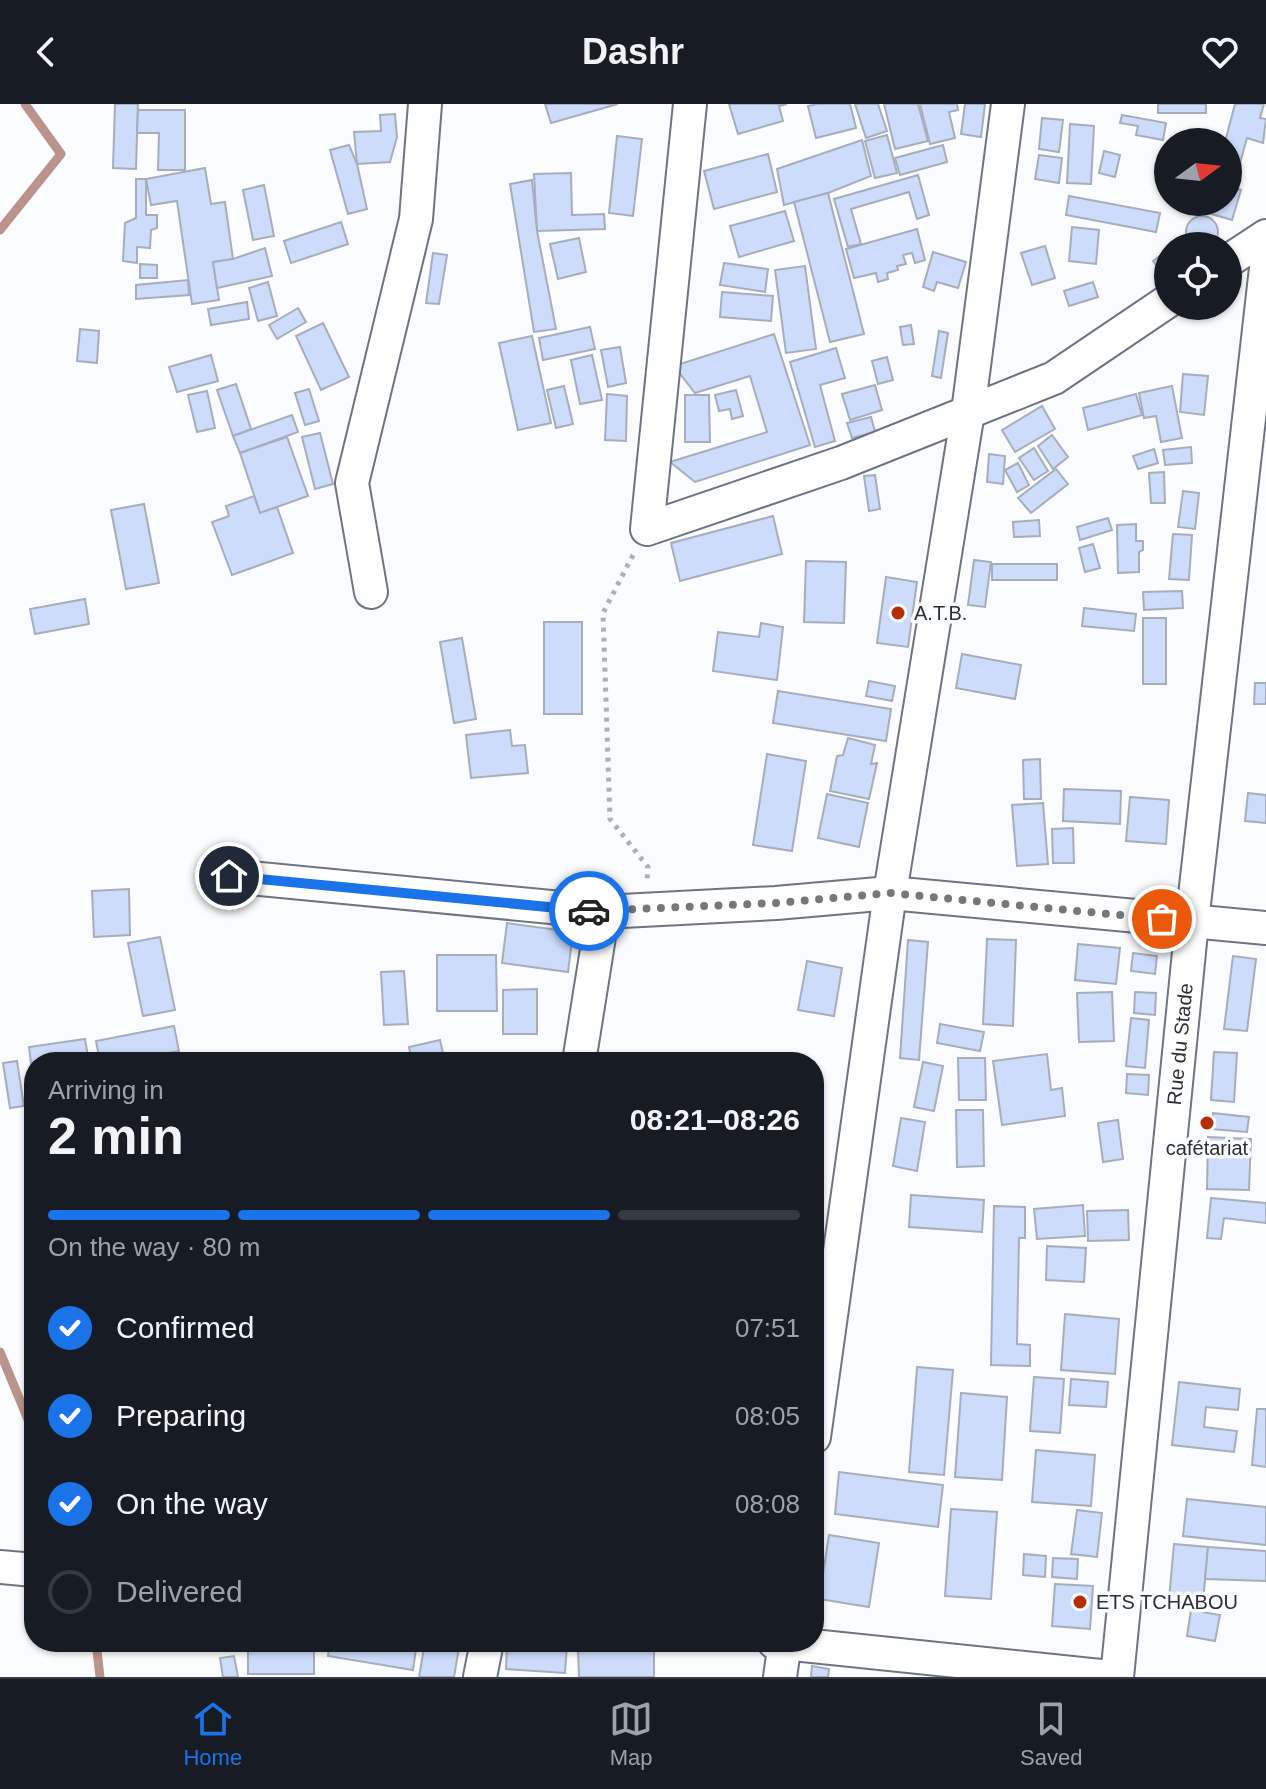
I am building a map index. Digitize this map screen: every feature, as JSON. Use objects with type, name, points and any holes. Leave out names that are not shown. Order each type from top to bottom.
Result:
[{"type":"street","points":[[371,592],[352,483],[416,219],[425,104]]},
{"type":"street","points":[[690,104],[647,529],[841,463],[1054,378],[1154,310]]},
{"type":"street","points":[[824,1365],[890,893],[968,412],[1008,104]]},
{"type":"street","points":[[1242,252],[1266,236]]},
{"type":"street","name":"Rue du Stade","points":[[1117,1677],[1192,922],[1266,268]]},
{"type":"street","points":[[229,876],[603,912],[776,903],[890,893],[1266,928]]},
{"type":"street","points":[[581,1052],[603,912]]},
{"type":"street","points":[[0,1567],[24,1569]]},
{"type":"street","points":[[824,1647],[1110,1677]]},
{"type":"street","points":[[480,1677],[485,1652]]},
{"type":"street","points":[[780,1677],[781,1652]]},
{"type":"path","points":[[645,910],[648,867],[610,819],[603,613],[647,529]]},
{"type":"building","points":[[115,104],[138,104],[136,169],[113,168]]},
{"type":"building","points":[[545,104],[618,104],[551,123]]},
{"type":"building","points":[[729,104],[787,104],[779,106],[783,121],[738,134]]},
{"type":"building","points":[[850,104],[856,128],[816,138],[808,106]]},
{"type":"building","points":[[855,104],[878,104],[887,131],[866,138]]},
{"type":"building","points":[[884,104],[918,104],[928,141],[895,149]]},
{"type":"building","points":[[920,104],[957,104],[958,110],[949,112],[955,138],[930,144]]},
{"type":"building","points":[[965,104],[985,104],[981,137],[961,134]]},
{"type":"building","points":[[1158,104],[1206,104],[1206,113],[1158,113]]},
{"type":"building","points":[[1235,104],[1264,104],[1260,118],[1266,119],[1263,143],[1247,138],[1242,156],[1242,128],[1229,128]]},
{"type":"building","points":[[138,110],[185,110],[185,170],[158,170],[159,133],[137,133]]},
{"type":"building","points":[[395,114],[397,137],[390,162],[357,164],[354,132],[381,131],[380,115]]},
{"type":"building","points":[[1122,115],[1166,123],[1165,128],[1154,128],[1154,138],[1136,135],[1138,126],[1120,123]]},
{"type":"building","points":[[1042,118],[1063,120],[1059,152],[1039,149]]},
{"type":"building","points":[[1070,124],[1094,126],[1091,184],[1067,183]]},
{"type":"building","points":[[887,135],[897,173],[875,178],[865,141]]},
{"type":"building","points":[[617,136],[642,139],[633,216],[609,213]]},
{"type":"building","points":[[862,140],[871,176],[828,193],[784,205],[777,169]]},
{"type":"building","points":[[349,145],[357,164],[367,209],[348,214],[330,150]]},
{"type":"building","points":[[943,145],[947,162],[900,175],[895,158]]},
{"type":"building","points":[[1104,151],[1120,155],[1115,177],[1099,173]]},
{"type":"building","points":[[768,154],[777,192],[714,209],[704,171]]},
{"type":"building","points":[[1039,155],[1062,158],[1059,183],[1035,179]]},
{"type":"building","points":[[205,168],[211,204],[225,202],[233,259],[213,262],[219,300],[192,304],[177,201],[151,205],[146,179]]},
{"type":"building","points":[[571,173],[572,215],[604,214],[605,229],[537,231],[534,174]]},
{"type":"building","points":[[918,175],[929,215],[917,219],[909,192],[851,209],[861,244],[848,247],[834,199]]},
{"type":"building","points":[[136,179],[146,179],[146,215],[157,215],[157,228],[151,230],[150,248],[137,247],[137,263],[123,261],[125,223],[136,218]]},
{"type":"building","points":[[532,180],[537,231],[556,329],[534,332],[510,184]]},
{"type":"building","points":[[264,185],[274,236],[253,240],[243,190]]},
{"type":"building","points":[[828,193],[864,334],[830,342],[794,202]]},
{"type":"building","points":[[1069,196],[1154,212],[1154,216],[1159,216],[1156,232],[1066,215]]},
{"type":"building","points":[[785,211],[794,241],[739,257],[730,226]]},
{"type":"building","points":[[1196,217],[1208,217],[1217,226],[1218,232],[1186,232],[1187,226]]},
{"type":"building","points":[[341,222],[348,244],[291,263],[284,241]]},
{"type":"building","points":[[1072,227],[1099,230],[1096,264],[1069,261]]},
{"type":"building","points":[[917,229],[925,260],[915,263],[912,253],[903,255],[906,264],[887,273],[888,279],[878,282],[876,273],[854,278],[846,249]]},
{"type":"building","points":[[579,238],[586,272],[558,279],[550,244]]},
{"type":"building","points":[[1045,246],[1055,278],[1032,285],[1021,253]]},
{"type":"building","points":[[265,248],[272,276],[217,288],[213,262]]},
{"type":"building","points":[[933,252],[966,262],[958,288],[937,282],[934,291],[923,287]]},
{"type":"building","points":[[433,253],[447,255],[439,304],[426,303]]},
{"type":"building","points":[[724,263],[768,269],[765,292],[720,285]]},
{"type":"building","points":[[140,264],[157,265],[157,278],[140,278]]},
{"type":"building","points":[[805,266],[816,349],[786,353],[775,270]]},
{"type":"building","points":[[188,280],[189,295],[136,299],[136,285]]},
{"type":"building","points":[[268,282],[277,316],[258,321],[249,288]]},
{"type":"building","points":[[1093,282],[1098,297],[1069,306],[1064,291]]},
{"type":"building","points":[[722,292],[773,296],[771,321],[720,317]]},
{"type":"building","points":[[247,302],[249,319],[211,325],[208,309]]},
{"type":"building","points":[[298,308],[306,322],[277,339],[269,325]]},
{"type":"building","points":[[323,323],[349,377],[321,390],[296,336]]},
{"type":"building","points":[[911,325],[914,344],[903,345],[900,327]]},
{"type":"building","points":[[590,327],[595,349],[543,360],[539,338]]},
{"type":"building","points":[[80,329],[99,331],[97,363],[77,361]]},
{"type":"building","points":[[939,331],[948,333],[941,378],[932,376]]},
{"type":"building","points":[[774,334],[810,445],[695,482],[670,462],[767,432],[750,376],[695,393],[674,366]]},
{"type":"building","points":[[532,336],[551,423],[518,430],[499,343]]},
{"type":"building","points":[[620,347],[626,383],[608,387],[601,350]]},
{"type":"building","points":[[836,348],[845,378],[820,385],[835,441],[815,447],[790,362]]},
{"type":"building","points":[[211,355],[218,381],[177,392],[169,367]]},
{"type":"building","points":[[592,355],[602,400],[580,404],[571,360]]},
{"type":"building","points":[[887,357],[893,380],[878,384],[872,361]]},
{"type":"building","points":[[1183,374],[1208,376],[1204,415],[1180,412]]},
{"type":"building","points":[[236,384],[251,429],[233,436],[217,390]]},
{"type":"building","points":[[875,385],[882,410],[850,420],[842,394]]},
{"type":"building","points":[[564,386],[573,424],[556,428],[547,390]]},
{"type":"building","points":[[1172,386],[1182,438],[1161,442],[1156,416],[1144,418],[1139,393]]},
{"type":"building","points":[[309,389],[319,421],[305,425],[295,393]]},
{"type":"building","points":[[736,390],[743,416],[732,419],[730,409],[719,411],[715,395]]},
{"type":"building","points":[[207,391],[215,428],[197,432],[188,395]]},
{"type":"building","points":[[607,394],[627,396],[626,441],[605,440]]},
{"type":"building","points":[[1136,394],[1142,415],[1088,430],[1083,408]]},
{"type":"building","points":[[685,395],[709,395],[710,442],[685,442]]},
{"type":"building","points":[[1042,406],[1055,429],[1015,452],[1002,430]]},
{"type":"building","points":[[292,415],[298,432],[240,453],[233,436]]},
{"type":"building","points":[[871,417],[875,432],[852,438],[847,423]]},
{"type":"building","points":[[320,433],[333,484],[315,489],[302,437]]},
{"type":"building","points":[[1052,435],[1068,457],[1053,469],[1038,446]]},
{"type":"building","points":[[287,437],[308,496],[260,513],[240,453]]},
{"type":"building","points":[[1191,447],[1192,463],[1165,465],[1163,450]]},
{"type":"building","points":[[1034,448],[1048,471],[1034,480],[1019,458]]},
{"type":"building","points":[[1154,449],[1158,463],[1138,469],[1133,456]]},
{"type":"building","points":[[989,454],[1005,456],[1003,484],[987,482]]},
{"type":"building","points":[[1018,463],[1029,485],[1017,492],[1005,470]]},
{"type":"building","points":[[1056,469],[1068,484],[1031,513],[1018,498]]},
{"type":"building","points":[[1164,472],[1165,503],[1151,503],[1149,473]]},
{"type":"building","points":[[875,475],[880,509],[869,511],[864,476]]},
{"type":"building","points":[[1183,491],[1199,493],[1195,529],[1178,527]]},
{"type":"building","points":[[254,496],[260,513],[277,507],[293,553],[232,575],[212,522],[229,516],[226,506]]},
{"type":"building","points":[[144,504],[159,583],[126,589],[111,510]]},
{"type":"building","points":[[773,516],[782,554],[680,581],[671,543]]},
{"type":"building","points":[[1108,518],[1112,530],[1080,540],[1077,527]]},
{"type":"building","points":[[1039,520],[1040,536],[1014,537],[1013,522]]},
{"type":"building","points":[[1136,524],[1136,541],[1143,541],[1143,550],[1139,552],[1139,572],[1118,573],[1117,525]]},
{"type":"building","points":[[1173,534],[1192,535],[1189,580],[1169,579]]},
{"type":"building","points":[[1093,544],[1100,568],[1085,572],[1079,548]]},
{"type":"building","points":[[974,560],[991,562],[985,607],[968,605]]},
{"type":"building","points":[[806,561],[846,562],[844,623],[804,622]]},
{"type":"building","points":[[992,564],[1057,564],[1057,580],[992,580]]},
{"type":"building","points":[[886,577],[917,582],[908,647],[877,643]]},
{"type":"building","points":[[1182,591],[1183,608],[1144,610],[1143,592]]},
{"type":"building","points":[[85,599],[89,624],[35,634],[30,609]]},
{"type":"building","points":[[1084,608],[1136,614],[1134,631],[1082,626]]},
{"type":"building","points":[[1143,618],[1166,618],[1166,684],[1143,684]]},
{"type":"building","points":[[544,622],[582,622],[582,714],[544,714]]},
{"type":"building","points":[[761,623],[783,627],[777,680],[713,671],[718,632],[759,637]]},
{"type":"building","points":[[462,638],[476,719],[454,723],[440,642]]},
{"type":"building","points":[[962,654],[1021,665],[1015,699],[956,688]]},
{"type":"building","points":[[869,681],[895,686],[892,701],[866,696]]},
{"type":"building","points":[[1255,683],[1266,683],[1266,704],[1254,704]]},
{"type":"building","points":[[778,691],[891,709],[886,741],[773,723]]},
{"type":"building","points":[[510,730],[512,746],[525,745],[528,773],[471,778],[466,735]]},
{"type":"building","points":[[848,738],[875,745],[871,764],[877,763],[869,799],[830,791],[837,756],[843,755]]},
{"type":"building","points":[[767,754],[806,761],[792,851],[753,845]]},
{"type":"building","points":[[1040,759],[1041,799],[1024,799],[1023,760]]},
{"type":"building","points":[[1064,789],[1121,791],[1120,824],[1063,821]]},
{"type":"building","points":[[1248,793],[1266,795],[1266,823],[1245,821]]},
{"type":"building","points":[[827,794],[868,803],[859,847],[818,838]]},
{"type":"building","points":[[1130,797],[1169,800],[1166,844],[1126,841]]},
{"type":"building","points":[[1043,803],[1048,864],[1017,866],[1012,805]]},
{"type":"building","points":[[1073,828],[1074,863],[1053,863],[1052,829]]},
{"type":"building","points":[[129,889],[130,935],[94,937],[92,891]]},
{"type":"building","points":[[507,923],[573,932],[568,972],[502,963]]},
{"type":"building","points":[[160,937],[175,1010],[143,1016],[128,943]]},
{"type":"building","points":[[987,939],[1016,940],[1013,1026],[983,1024]]},
{"type":"building","points":[[908,940],[928,942],[919,1060],[900,1058]]},
{"type":"building","points":[[1078,944],[1120,948],[1116,984],[1075,980]]},
{"type":"building","points":[[1133,953],[1157,956],[1155,974],[1131,971]]},
{"type":"building","points":[[437,955],[496,955],[497,1011],[437,1011]]},
{"type":"building","points":[[1233,956],[1256,959],[1247,1031],[1224,1029]]},
{"type":"building","points":[[807,961],[842,968],[834,1016],[798,1010]]},
{"type":"building","points":[[404,971],[408,1024],[384,1025],[381,972]]},
{"type":"building","points":[[537,989],[537,1034],[503,1034],[503,990]]},
{"type":"building","points":[[1112,992],[1114,1041],[1079,1042],[1077,993]]},
{"type":"building","points":[[1135,992],[1156,993],[1155,1015],[1134,1013]]},
{"type":"building","points":[[1131,1018],[1149,1020],[1145,1068],[1126,1066]]},
{"type":"building","points":[[940,1024],[984,1032],[980,1051],[937,1043]]},
{"type":"building","points":[[174,1026],[179,1051],[98,1052],[96,1041]]},
{"type":"building","points":[[85,1039],[87,1052],[30,1052],[29,1047]]},
{"type":"building","points":[[440,1040],[443,1052],[410,1052],[409,1047]]},
{"type":"building","points":[[1214,1052],[1237,1053],[1234,1102],[1211,1100]]},
{"type":"building","points":[[1047,1054],[1051,1090],[1062,1088],[1065,1116],[1002,1125],[993,1061]]},
{"type":"building","points":[[958,1058],[985,1058],[986,1100],[959,1100]]},
{"type":"building","points":[[17,1061],[24,1106],[10,1108],[3,1063]]},
{"type":"building","points":[[923,1062],[943,1066],[934,1111],[914,1107]]},
{"type":"building","points":[[1127,1074],[1149,1075],[1148,1095],[1126,1093]]},
{"type":"building","points":[[956,1110],[983,1110],[984,1166],[957,1167]]},
{"type":"building","points":[[1213,1113],[1249,1117],[1247,1132],[1211,1129]]},
{"type":"building","points":[[901,1118],[925,1122],[917,1171],[893,1166]]},
{"type":"building","points":[[1118,1120],[1123,1159],[1103,1162],[1098,1123]]},
{"type":"building","points":[[1208,1137],[1251,1139],[1249,1190],[1207,1189]]},
{"type":"building","points":[[911,1195],[984,1200],[982,1232],[909,1227]]},
{"type":"building","points":[[1211,1198],[1266,1203],[1266,1223],[1224,1218],[1221,1239],[1207,1238]]},
{"type":"building","points":[[1083,1205],[1085,1236],[1037,1239],[1034,1209]]},
{"type":"building","points":[[994,1206],[1025,1207],[1025,1238],[1019,1238],[1017,1344],[1030,1345],[1030,1366],[991,1365]]},
{"type":"building","points":[[1128,1210],[1129,1240],[1088,1241],[1087,1211]]},
{"type":"building","points":[[1047,1246],[1086,1248],[1084,1282],[1046,1280]]},
{"type":"building","points":[[1065,1314],[1119,1319],[1115,1374],[1061,1370]]},
{"type":"building","points":[[917,1367],[953,1370],[944,1475],[909,1472]]},
{"type":"building","points":[[1034,1377],[1064,1379],[1060,1433],[1030,1431]]},
{"type":"building","points":[[1071,1379],[1108,1382],[1106,1407],[1069,1405]]},
{"type":"building","points":[[1179,1382],[1240,1389],[1238,1410],[1206,1407],[1204,1427],[1237,1431],[1234,1452],[1172,1445]]},
{"type":"building","points":[[961,1393],[1007,1397],[1002,1480],[955,1477]]},
{"type":"building","points":[[1257,1409],[1266,1409],[1266,1467],[1252,1465]]},
{"type":"building","points":[[1036,1450],[1095,1455],[1091,1506],[1032,1502]]},
{"type":"building","points":[[839,1472],[943,1485],[938,1527],[835,1514]]},
{"type":"building","points":[[1187,1499],[1266,1507],[1266,1545],[1183,1536]]},
{"type":"building","points":[[951,1509],[997,1512],[991,1599],[945,1596]]},
{"type":"building","points":[[1077,1510],[1102,1513],[1097,1557],[1071,1554]]},
{"type":"building","points":[[829,1535],[879,1543],[869,1607],[824,1600],[824,1567]]},
{"type":"building","points":[[1174,1544],[1208,1547],[1203,1602],[1169,1599]]},
{"type":"building","points":[[1208,1547],[1266,1551],[1266,1581],[1205,1579]]},
{"type":"building","points":[[1024,1554],[1046,1556],[1045,1577],[1023,1575]]},
{"type":"building","points":[[1053,1558],[1078,1559],[1077,1579],[1052,1577]]},
{"type":"building","points":[[1055,1584],[1093,1586],[1090,1629],[1052,1626]]},
{"type":"building","points":[[1191,1610],[1220,1615],[1215,1641],[1187,1636]]},
{"type":"building","points":[[248,1652],[314,1652],[314,1674],[248,1674]]},
{"type":"building","points":[[329,1652],[416,1652],[413,1670],[328,1656]]},
{"type":"building","points":[[423,1652],[458,1652],[454,1677],[419,1677]]},
{"type":"building","points":[[507,1652],[566,1652],[565,1673],[506,1669]]},
{"type":"building","points":[[578,1652],[654,1652],[654,1677],[579,1677]]},
{"type":"building","points":[[234,1656],[238,1677],[223,1677],[220,1658]]},
{"type":"building","points":[[812,1666],[829,1669],[828,1677],[811,1677]]},
{"type":"waterway","points":[[0,230],[61,154],[25,104]]},
{"type":"waterway","points":[[0,1352],[24,1410]]},
{"type":"waterway","points":[[97,1652],[100,1677]]},
{"type":"way so far","points":[[589,911],[776,903],[890,893],[1162,919]]},
{"type":"place","name":"A.T.B.","points":[[898,613]]},
{"type":"place","name":"cafétariat","points":[[1207,1123]]},
{"type":"place","name":"ETS TCHABOU","points":[[1080,1602]]},
{"type":"route","points":[[229,876],[589,911]]}]
